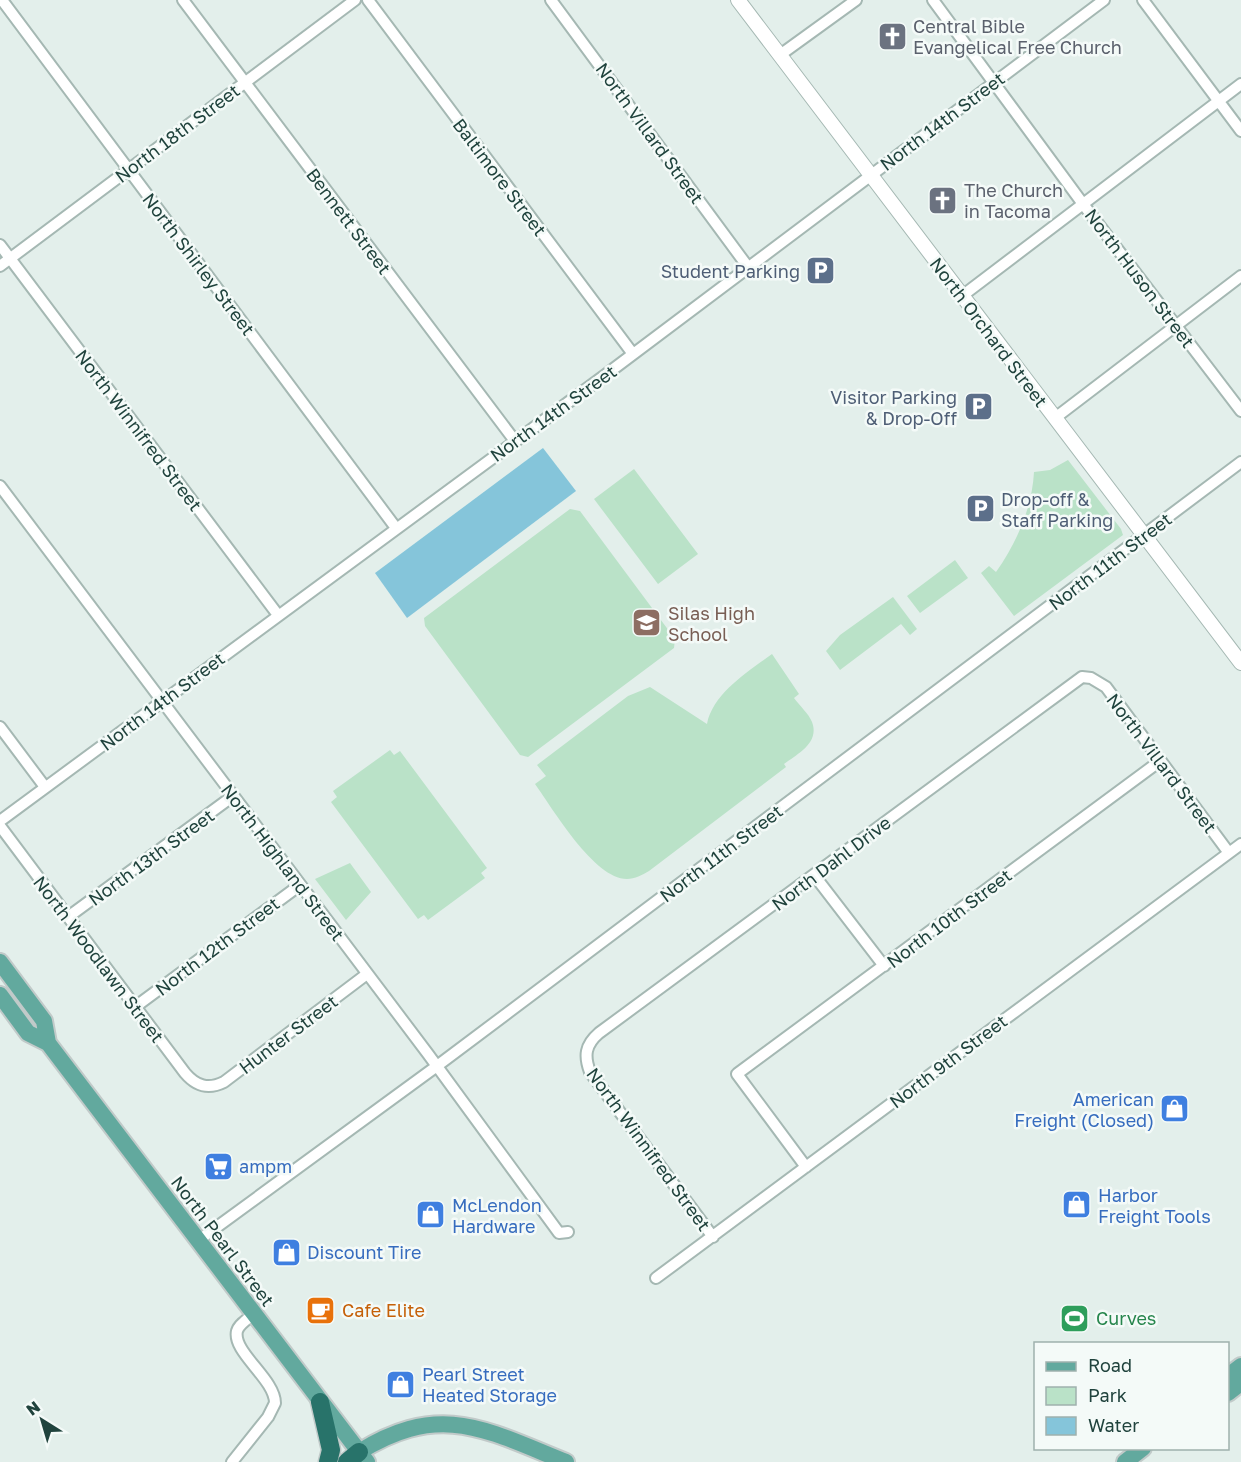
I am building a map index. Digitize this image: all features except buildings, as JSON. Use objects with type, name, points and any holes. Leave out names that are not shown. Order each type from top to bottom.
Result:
[{"type":"highway","points":[[320,1401],[331,1450],[328,1462]]},
{"type":"main road","name":"North Pearl Street","points":[[0,962],[44,1021],[48,1043]]},
{"type":"main road","name":"North Pearl Street","points":[[0,995],[28,1033],[48,1043],[320,1401],[358,1459]]},
{"type":"main road","points":[[358,1459],[379,1440],[399,1431],[430,1424],[472,1426],[566,1462]]},
{"type":"street","name":"North Shirley Street","points":[[2,0],[396,528]]},
{"type":"street","name":"Bennett Street","points":[[183,0],[515,441]]},
{"type":"street","name":"North 18th Street","points":[[0,266],[355,0]]},
{"type":"street","name":"Baltimore Street","points":[[368,0],[633,354]]},
{"type":"street","name":"North Villard Street","points":[[551,0],[748,267]]},
{"type":"street","name":"North Orchard Street","points":[[738,0],[1239,658]]},
{"type":"street","points":[[780,56],[856,0]]},
{"type":"street","name":"North Huson Street","points":[[933,0],[1083,204],[1241,411]]},
{"type":"street","name":"North 14th Street","points":[[0,821],[633,354],[1104,0]]},
{"type":"street","points":[[1143,0],[1241,131]]},
{"type":"street","points":[[962,296],[1241,84]]},
{"type":"street","name":"North Winnifred Street","points":[[0,244],[278,615]]},
{"type":"street","points":[[1055,418],[1241,276]]},
{"type":"street","name":"North 11th Street","points":[[199,1240],[437,1066],[1241,462]]},
{"type":"street","name":"North Highland Street","points":[[0,486],[560,1233],[568,1232]]},
{"type":"street","name":"North Dahl Drive","points":[[586,1062],[585,1053],[592,1039],[1074,682],[1082,677],[1090,678]]},
{"type":"street","name":"North Villard Street","points":[[1090,678],[1106,687],[1229,853]]},
{"type":"street","points":[[0,727],[45,787]]},
{"type":"street","name":"North 10th Street","points":[[806,1167],[737,1074],[1160,761]]},
{"type":"street","name":"North 13th Street","points":[[68,917],[233,796]]},
{"type":"street","name":"North Woodlawn Street","points":[[0,826],[184,1073],[195,1083],[204,1087]]},
{"type":"street","name":"North 9th Street","points":[[656,1278],[1241,844]]},
{"type":"street","points":[[814,875],[884,966]]},
{"type":"street","name":"North 12th Street","points":[[135,1007],[300,885]]},
{"type":"street","name":"Hunter Street","points":[[204,1087],[215,1086],[228,1080],[367,974]]},
{"type":"street","name":"North Winnifred Street","points":[[586,1062],[595,1080],[712,1237]]},
{"type":"street","points":[[232,1462],[268,1417],[275,1403],[272,1390],[238,1340],[237,1331],[254,1314]]},
{"type":"green space","points":[[1068,460],[1121,529],[1123,535],[1014,616],[981,573],[989,566],[996,572],[1011,549],[1027,512],[1034,472],[1050,470]]},
{"type":"green space","points":[[634,469],[698,554],[658,584],[594,499]]},
{"type":"green space","points":[[570,509],[580,511],[675,639],[674,648],[528,757],[520,755],[425,626],[424,618]]},
{"type":"green space","points":[[955,560],[968,578],[920,613],[907,596]]},
{"type":"green space","points":[[893,597],[917,629],[910,635],[901,624],[840,670],[826,651],[840,635]]},
{"type":"green space","points":[[772,654],[799,694],[794,698],[812,722],[814,729],[810,742],[801,752],[784,764],[786,767],[649,871],[636,878],[627,879],[614,876],[601,868],[575,841],[535,784],[546,776],[537,765],[628,696],[650,687],[707,724],[716,702],[724,693],[743,675]]},
{"type":"green space","points":[[390,750],[394,755],[400,751],[487,868],[481,873],[485,878],[428,920],[424,915],[418,919],[331,802],[337,797],[333,791]]},
{"type":"green space","points":[[350,863],[371,892],[346,920],[315,879]]},
{"type":"water","points":[[543,448],[576,491],[407,618],[375,573]]},
{"type":"place","name":"Central Bible Evangelical Free Church","points":[[892,36]]},
{"type":"place","name":"The Church in Tacoma","points":[[943,200]]},
{"type":"place","name":"Student Parking","points":[[821,271]]},
{"type":"place","name":"Visitor Parking & Drop-Off","points":[[978,407]]},
{"type":"place","name":"Drop-off & Staff Parking","points":[[980,509]]},
{"type":"place","name":"Silas High School","points":[[647,623]]},
{"type":"place","name":"American Freight (Closed)","points":[[1175,1109]]},
{"type":"place","name":"ampm","points":[[218,1166]]},
{"type":"place","name":"Harbor Freight Tools","points":[[1077,1205]]},
{"type":"place","name":"McLendon Hardware","points":[[431,1215]]},
{"type":"place","name":"Discount Tire","points":[[286,1252]]},
{"type":"place","name":"Cafe Elite","points":[[321,1310]]},
{"type":"place","name":"Curves","points":[[1075,1318]]},
{"type":"place","name":"Pearl Street Heated Storage","points":[[401,1384]]}]
